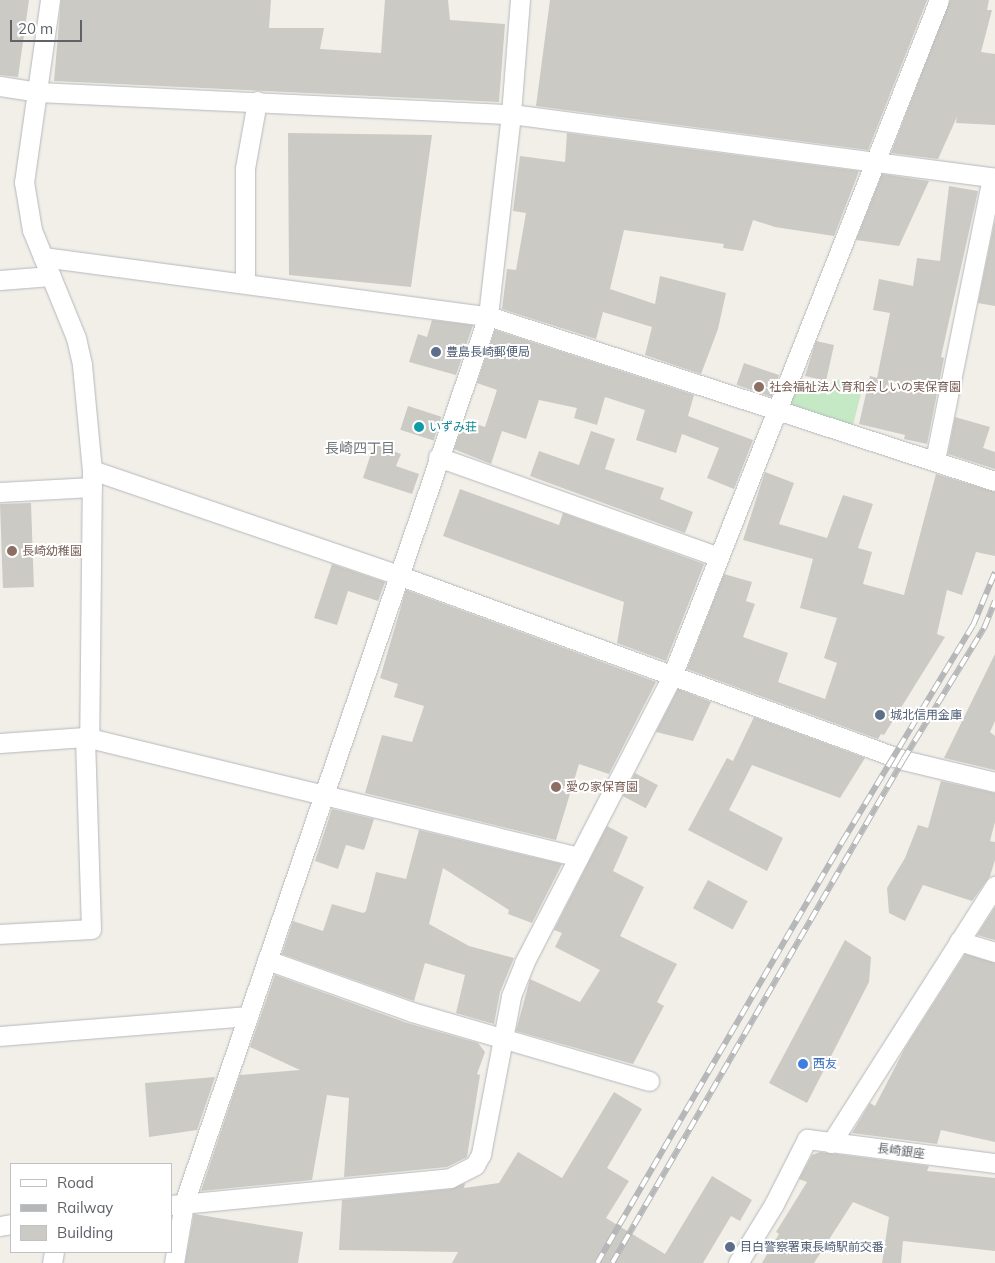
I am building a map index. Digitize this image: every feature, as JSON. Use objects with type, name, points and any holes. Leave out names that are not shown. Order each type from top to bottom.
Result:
[{"type":"street","points":[[0,934],[91,929],[87,738],[92,478],[82,365],[76,338],[32,230],[24,182],[50,0]]},
{"type":"street","points":[[174,1263],[178,1204],[248,1016],[488,316],[511,114],[520,0]]},
{"type":"street","points":[[178,1204],[450,1178],[476,1164],[481,1154],[501,1040],[511,996],[524,963],[672,676],[939,0]]},
{"type":"street","points":[[0,86],[38,92],[511,114],[993,178],[935,460]]},
{"type":"street","points":[[245,284],[245,168],[257,101]]},
{"type":"street","points":[[43,257],[488,316],[995,481]]},
{"type":"street","points":[[0,280],[51,276]]},
{"type":"street","points":[[438,458],[719,557]]},
{"type":"street","points":[[0,492],[92,478],[398,575],[903,760],[995,782]]},
{"type":"street","points":[[0,743],[87,738],[579,857]]},
{"type":"street","points":[[831,1142],[995,886]]},
{"type":"street","points":[[959,941],[995,952]]},
{"type":"street","points":[[266,960],[501,1040],[649,1081]]},
{"type":"street","points":[[0,1036],[248,1016]]},
{"type":"street","name":"長崎銀座","points":[[738,1263],[774,1204],[807,1140],[995,1163]]},
{"type":"green space","points":[[796,379],[833,387],[836,379],[863,386],[853,425],[789,407],[786,402]]},
{"type":"building","points":[[0,0],[29,0],[18,77],[0,75]]},
{"type":"building","points":[[61,0],[271,0],[269,28],[324,28],[320,49],[381,53],[385,0],[448,0],[450,20],[505,24],[499,102],[54,81]]},
{"type":"building","points":[[550,0],[927,0],[868,150],[536,106]]},
{"type":"building","points":[[950,0],[989,0],[987,10],[992,10],[981,52],[995,54],[995,125],[956,123],[957,117],[938,159],[891,153]]},
{"type":"building","points":[[288,133],[432,135],[411,287],[289,275]]},
{"type":"building","points":[[567,133],[859,171],[834,236],[775,227],[753,220],[743,251],[723,248],[724,244],[624,230],[610,289],[655,304],[660,276],[726,293],[718,329],[701,374],[645,355],[652,327],[603,312],[596,339],[502,309],[507,269],[516,270],[526,213],[513,211],[520,156],[565,162]]},
{"type":"building","points":[[882,174],[929,181],[899,246],[856,240]]},
{"type":"building","points":[[949,186],[978,191],[941,357],[944,358],[927,444],[904,439],[905,435],[859,424],[870,376],[877,378],[890,313],[873,310],[879,279],[913,286],[917,258],[940,261]]},
{"type":"building","points":[[995,220],[995,306],[978,303]]},
{"type":"building","points":[[432,320],[473,325],[456,375],[409,362],[418,334],[427,337]]},
{"type":"building","points":[[495,330],[694,395],[688,416],[753,440],[734,489],[707,478],[719,448],[682,434],[676,453],[636,440],[645,410],[605,397],[597,425],[574,418],[577,408],[539,400],[526,439],[502,431],[491,464],[454,449],[463,424],[472,427],[473,423],[485,427],[497,390],[477,383]]},
{"type":"building","points":[[816,341],[834,345],[826,381],[805,376]]},
{"type":"building","points":[[744,363],[779,375],[771,397],[737,385]]},
{"type":"building","name":"いずみ荘","points":[[408,406],[441,417],[434,441],[400,430]]},
{"type":"building","points":[[955,417],[990,427],[983,448],[995,452],[995,469],[948,454]]},
{"type":"building","points":[[591,431],[615,439],[605,469],[664,488],[660,499],[693,512],[685,533],[530,476],[539,451],[579,465]]},
{"type":"building","points":[[374,444],[401,454],[396,466],[419,474],[412,494],[363,478]]},
{"type":"building","points":[[765,472],[794,483],[779,524],[827,538],[843,495],[873,504],[858,548],[872,552],[863,584],[904,595],[936,474],[995,492],[995,556],[976,552],[962,595],[947,590],[937,634],[945,637],[884,735],[881,734],[878,739],[687,669],[724,574],[752,582],[746,601],[755,604],[743,637],[788,653],[778,682],[825,699],[837,663],[824,658],[837,618],[800,608],[813,559],[743,540]]},
{"type":"building","points":[[460,489],[559,525],[563,513],[704,564],[666,661],[617,643],[624,602],[443,536]]},
{"type":"building","points":[[31,503],[34,587],[3,588],[0,504]]},
{"type":"building","points":[[332,564],[385,582],[378,601],[348,591],[337,625],[314,618]]},
{"type":"building","points":[[406,590],[656,682],[609,774],[579,764],[556,840],[365,793],[382,735],[412,742],[424,706],[394,697],[398,684],[380,678]]},
{"type":"building","points":[[995,654],[995,721],[990,732],[995,736],[995,770],[944,758]]},
{"type":"building","points":[[678,689],[711,702],[693,741],[656,732]]},
{"type":"building","points":[[754,717],[865,758],[840,798],[752,765],[729,810],[783,838],[767,871],[688,830],[727,758],[733,761]]},
{"type":"building","points":[[635,773],[658,785],[646,808],[623,796]]},
{"type":"building","points":[[941,781],[995,793],[995,822],[990,841],[995,842],[995,860],[990,876],[972,901],[923,885],[905,921],[889,913],[887,888],[905,858],[918,825],[928,828]]},
{"type":"building","points":[[332,809],[374,819],[364,850],[346,845],[338,869],[315,861]]},
{"type":"building","points":[[607,826],[628,837],[613,871],[644,887],[620,936],[677,964],[657,1002],[664,1006],[633,1064],[516,1031],[530,979],[580,1002],[600,970],[555,947],[562,933],[554,930]]},
{"type":"building","points":[[419,830],[562,864],[532,923],[508,914],[509,910],[443,868],[429,924],[469,946],[514,958],[500,992],[494,1024],[456,1013],[465,975],[425,963],[414,1001],[282,954],[293,921],[323,931],[332,904],[363,913],[366,911],[376,872],[406,879]]},
{"type":"building","points":[[708,880],[748,901],[733,929],[693,908]]},
{"type":"building","points":[[995,907],[995,940],[977,935]]},
{"type":"building","points":[[845,940],[871,957],[869,982],[807,1103],[769,1083]]},
{"type":"building","points":[[965,954],[995,963],[995,1142],[941,1130],[937,1144],[852,1133],[870,1103],[875,1106],[905,1048]]},
{"type":"building","points":[[275,975],[407,1023],[478,1043],[485,1052],[477,1074],[480,1075],[467,1157],[447,1167],[344,1177],[349,1098],[327,1095],[312,1180],[201,1191],[240,1075],[300,1070],[250,1047]]},
{"type":"building","points":[[215,1077],[197,1130],[149,1137],[145,1083]]},
{"type":"building","points":[[614,1092],[642,1109],[607,1168],[629,1181],[606,1218],[665,1254],[712,1176],[752,1200],[740,1221],[731,1216],[703,1263],[452,1263],[458,1252],[339,1250],[342,1200],[451,1189],[465,1183],[464,1188],[499,1183],[518,1152],[562,1178]]},
{"type":"building","points":[[820,1152],[929,1166],[927,1171],[995,1178],[995,1251],[903,1241],[901,1263],[882,1263],[889,1217],[853,1202],[814,1263],[762,1263],[779,1234],[776,1232],[807,1182],[799,1179],[812,1155]]},
{"type":"building","points":[[194,1214],[303,1232],[298,1263],[185,1263]]},
{"type":"railway","points":[[597,1263],[842,842],[973,625],[995,572]]},
{"type":"railway","points":[[612,1263],[903,760],[984,628],[995,601]]},
{"type":"place","name":"豊島長崎郵便局","points":[[436,352]]},
{"type":"place","name":"社会福祉法人育和会しいの実保育園","points":[[759,387]]},
{"type":"place","name":"いずみ荘","points":[[419,427]]},
{"type":"place","name":"長崎幼稚園","points":[[12,551]]},
{"type":"place","name":"城北信用金庫","points":[[880,715]]},
{"type":"place","name":"愛の家保育園","points":[[556,787]]},
{"type":"place","name":"西友","points":[[803,1064]]},
{"type":"place","name":"目白警察署東長崎駅前交番","points":[[730,1247]]},
{"type":"district","name":"長崎四丁目","points":[[360,448]]}]
